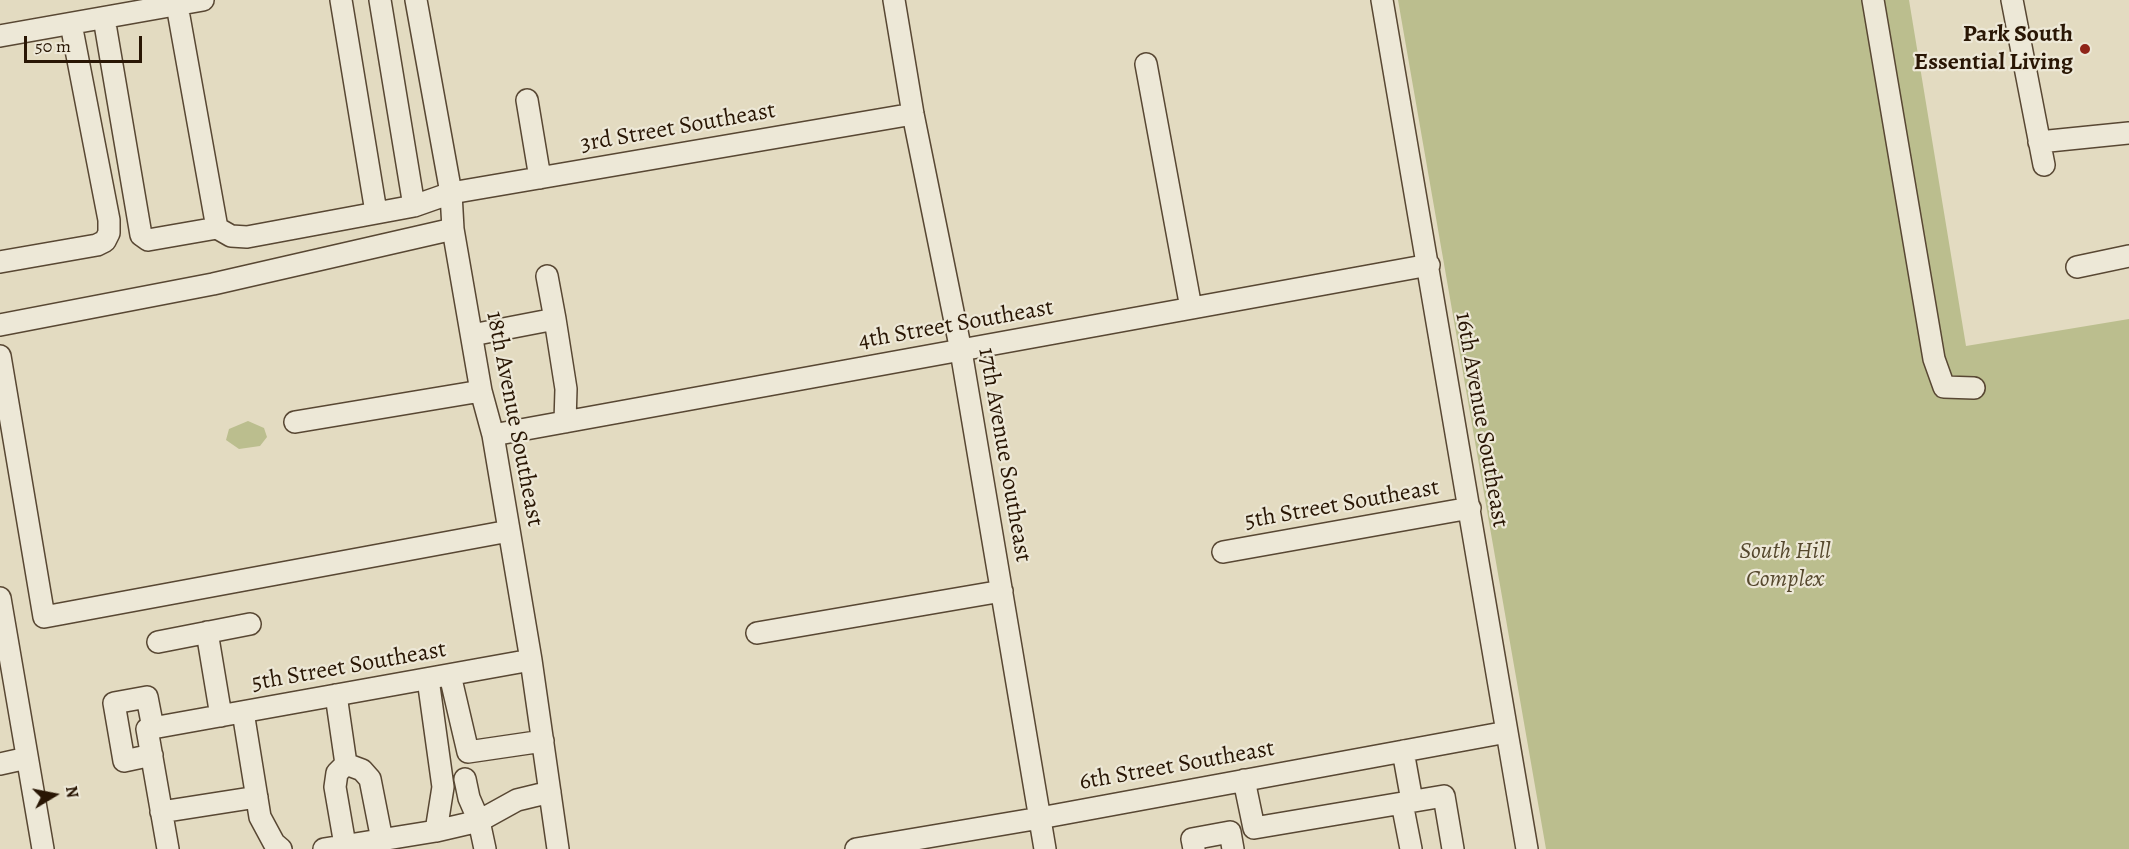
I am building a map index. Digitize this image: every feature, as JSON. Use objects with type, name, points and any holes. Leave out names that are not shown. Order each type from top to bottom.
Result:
[{"type":"street","points":[[0,36],[203,0]]},
{"type":"street","points":[[341,0],[376,212]]},
{"type":"street","points":[[380,0],[414,206]]},
{"type":"street","name":"18th Avenue Southeast","points":[[416,0],[451,193],[453,229],[471,335],[481,391],[493,435],[531,660],[558,849]]},
{"type":"street","name":"17th Avenue Southeast","points":[[894,0],[913,114],[961,351],[1045,849]]},
{"type":"street","name":"16th Avenue Southeast","points":[[1382,0],[1527,849]]},
{"type":"street","points":[[1873,0],[1934,359],[1944,387],[1974,388]]},
{"type":"street","points":[[2012,0],[2044,165]]},
{"type":"street","points":[[104,18],[141,235],[148,240],[217,228],[177,5]]},
{"type":"street","points":[[0,262],[97,245],[105,241],[109,234],[109,220],[71,24]]},
{"type":"street","points":[[1146,64],[1191,308]]},
{"type":"street","points":[[527,100],[540,178]]},
{"type":"street","name":"3rd Street Southeast","points":[[217,228],[231,236],[247,237],[414,206],[451,193],[913,114]]},
{"type":"street","points":[[2039,142],[2129,134]]},
{"type":"street","points":[[0,325],[213,284],[453,229]]},
{"type":"street","points":[[2077,267],[2129,256]]},
{"type":"street","name":"4th Street Southeast","points":[[493,435],[1429,265]]},
{"type":"street","points":[[547,276],[566,389],[565,422]]},
{"type":"street","points":[[471,335],[555,319]]},
{"type":"street","points":[[0,356],[44,617],[509,531]]},
{"type":"street","points":[[296,422],[481,391]]},
{"type":"street","name":"5th Street Southeast","points":[[1224,552],[1470,508]]},
{"type":"street","points":[[757,633],[1002,591]]},
{"type":"street","points":[[0,598],[43,849]]},
{"type":"street","points":[[158,642],[250,624]]},
{"type":"street","points":[[207,632],[221,716]]},
{"type":"street","name":"5th Street Southeast","points":[[153,728],[531,660]]},
{"type":"street","points":[[450,675],[468,752],[465,779],[469,798],[479,820],[485,849]]},
{"type":"street","points":[[424,838],[442,783],[428,679]]},
{"type":"street","points":[[336,695],[346,764]]},
{"type":"street","points":[[152,755],[124,761],[114,703],[147,697],[153,728],[147,729],[152,755],[161,812],[168,849]]},
{"type":"street","points":[[243,712],[260,817],[274,843],[281,849]]},
{"type":"street","name":"6th Street Southeast","points":[[856,849],[1040,818],[1507,732]]},
{"type":"street","points":[[468,752],[543,741]]},
{"type":"street","points":[[1403,751],[1407,802],[1405,848]]},
{"type":"street","points":[[0,764],[27,758]]},
{"type":"street","points":[[346,764],[362,770],[370,779],[382,840]]},
{"type":"street","points":[[345,846],[335,787],[337,773],[346,764]]},
{"type":"street","points":[[442,783],[465,779]]},
{"type":"street","points":[[1244,780],[1254,828]]},
{"type":"street","points":[[324,849],[382,840],[424,838],[479,820],[517,800],[550,792]]},
{"type":"street","points":[[1194,849],[1192,840],[1231,841],[1254,828],[1444,796],[1454,849]]},
{"type":"street","points":[[161,812],[257,797]]},
{"type":"green space","name":"South Hill Complex","points":[[1398,0],[1909,0],[1966,346],[2129,319],[2129,849],[1546,849]]},
{"type":"green space","points":[[248,421],[264,428],[267,437],[260,446],[239,449],[226,440],[229,429]]},
{"type":"place","name":"Park South Essential Living","points":[[2085,49]]}]
